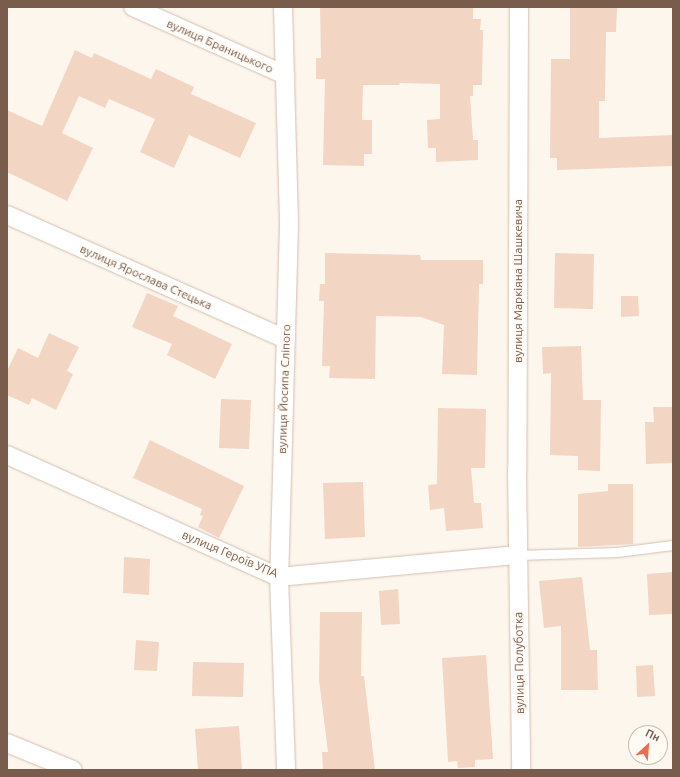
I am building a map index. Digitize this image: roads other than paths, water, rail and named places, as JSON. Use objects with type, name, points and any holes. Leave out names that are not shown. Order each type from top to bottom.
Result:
[{"type":"street","name":"вулиця Браницького","points":[[133,7],[285,75]]},
{"type":"street","name":"вулиця Йосипа Сліпого","points":[[283,7],[289,225],[279,577],[286,770]]},
{"type":"street","name":"вулиця Маркіяна Шашкевича","points":[[517,555],[520,7]]},
{"type":"street","name":"вулиця Ярослава Стецька","points":[[7,215],[286,339]]},
{"type":"street","name":"вулиця Героїв УПА","points":[[7,455],[279,577],[517,555]]},
{"type":"street","name":"вулиця Полуботка","points":[[517,555],[521,770]]},
{"type":"street","points":[[7,743],[73,770]]},
{"type":"lane","points":[[517,555],[617,552],[673,546]]}]
